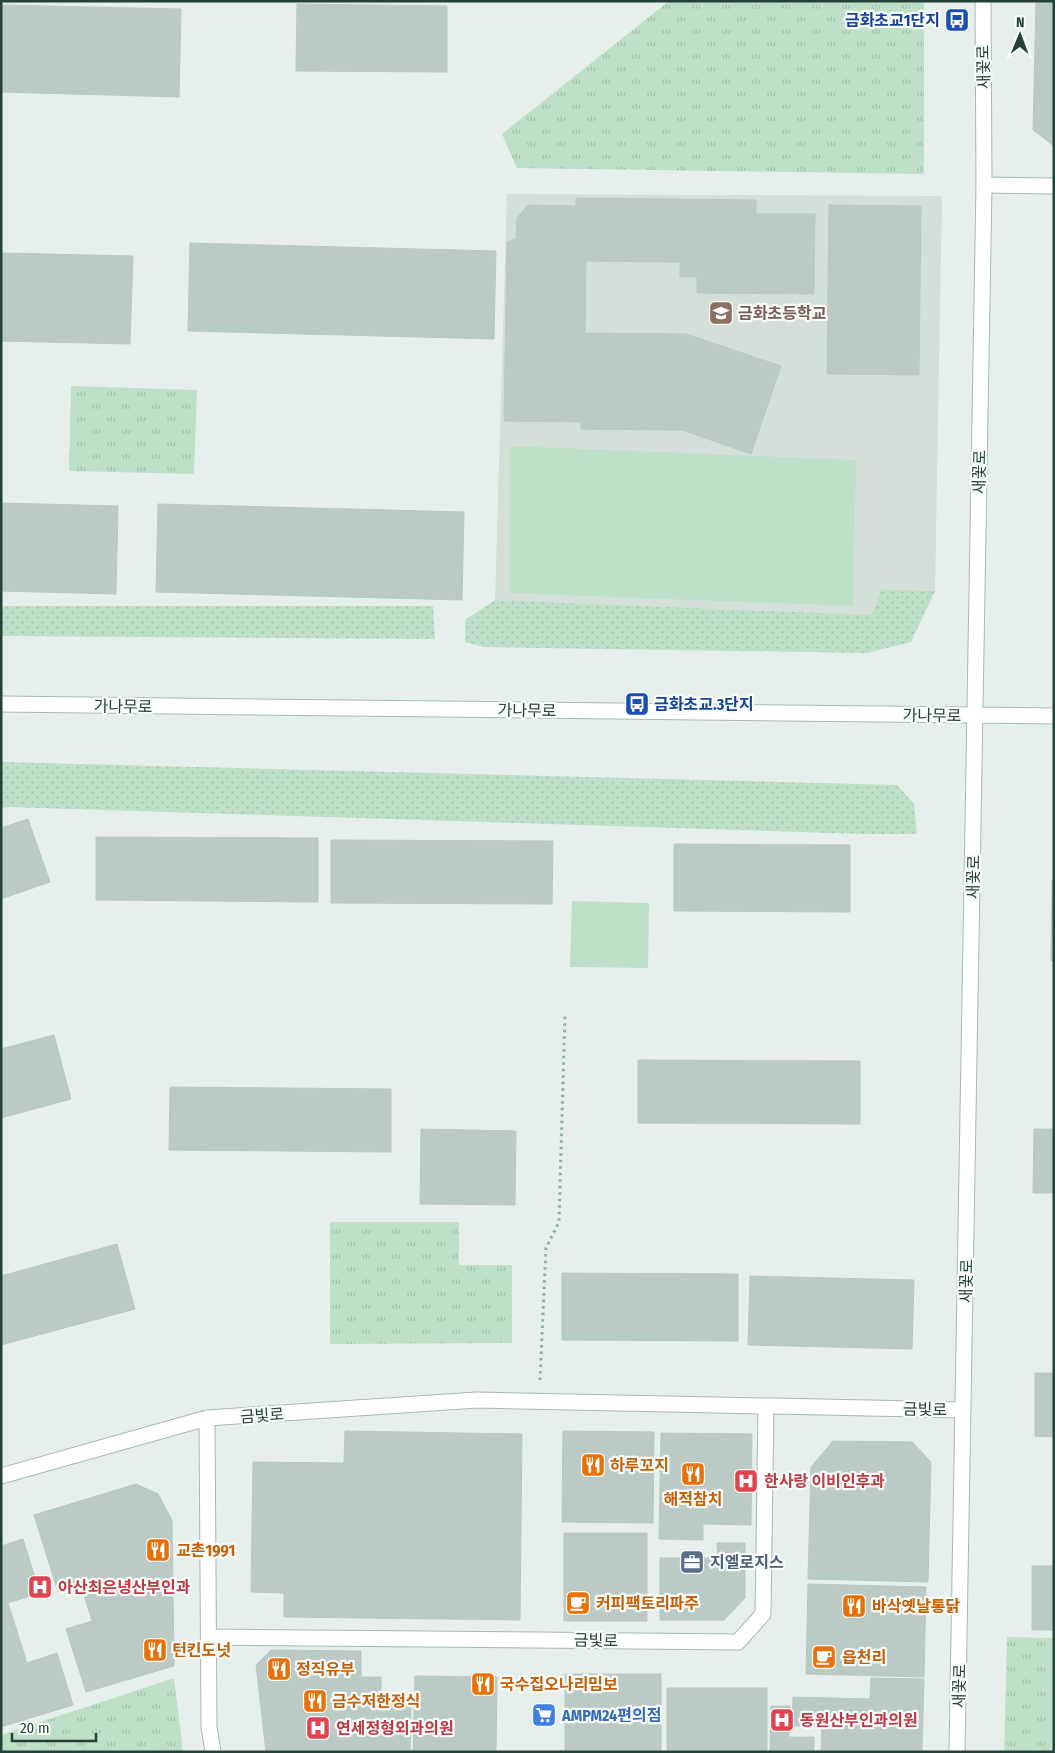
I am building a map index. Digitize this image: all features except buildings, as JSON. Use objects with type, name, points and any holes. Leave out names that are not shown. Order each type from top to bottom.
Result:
[{"type":"street","name":"새꽃로","points":[[957,1752],[984,186],[983,1]]},
{"type":"street","points":[[984,186],[1054,186]]},
{"type":"street","name":"가나무로","points":[[1,704],[1054,716]]},
{"type":"street","name":"금빛로","points":[[1,1476],[207,1418],[477,1400],[963,1410]]},
{"type":"street","name":"금빛로","points":[[209,1637],[738,1642],[762,1614],[766,1406]]},
{"type":"street","points":[[207,1418],[209,1727],[213,1752]]},
{"type":"path","points":[[539,1401],[546,1248],[559,1222],[565,1014]]},
{"type":"shaded area","name":"금화초등학교","points":[[507,194],[942,196],[935,591],[881,589],[872,615],[495,600]]},
{"type":"green space","points":[[669,1],[924,1],[924,174],[517,168],[502,134]]},
{"type":"green space","points":[[71,386],[197,390],[194,474],[69,471]]},
{"type":"green space","points":[[510,446],[856,460],[853,606],[510,593]]},
{"type":"green space","points":[[881,589],[935,591],[911,642],[867,653],[484,647],[465,642],[465,620],[495,600],[872,615]]},
{"type":"green space","points":[[1,606],[433,606],[435,639],[1,636]]},
{"type":"green space","points":[[1,762],[897,785],[914,804],[917,834],[863,834],[8,807],[1,809]]},
{"type":"green space","points":[[572,901],[649,903],[648,968],[570,967]]},
{"type":"green space","points":[[330,1222],[459,1222],[459,1265],[512,1265],[512,1343],[330,1344]]},
{"type":"green space","points":[[1007,1637],[1054,1638],[1054,1752],[1004,1752]]},
{"type":"green space","points":[[174,1678],[183,1752],[1,1752],[1,1735]]},
{"type":"place","name":"금화초교1단지","points":[[957,20]]},
{"type":"place","name":"금화초등학교","points":[[721,313]]},
{"type":"place","name":"금화초교.3단지","points":[[637,704]]},
{"type":"place","name":"하루꼬지","points":[[593,1465]]},
{"type":"place","name":"해적참치","points":[[693,1474]]},
{"type":"place","name":"한사랑 이비인후과","points":[[746,1481]]},
{"type":"place","name":"교촌1991","points":[[158,1550]]},
{"type":"place","name":"지엘로지스","points":[[692,1562]]},
{"type":"place","name":"아산최은녕산부인과","points":[[40,1587]]},
{"type":"place","name":"커피팩토리파주","points":[[578,1603]]},
{"type":"place","name":"바삭옛날통닭","points":[[854,1606]]},
{"type":"place","name":"턴킨도넛","points":[[155,1650]]},
{"type":"place","name":"읍천리","points":[[824,1657]]},
{"type":"place","name":"정직유부","points":[[279,1669]]},
{"type":"place","name":"국수집오나리밈보","points":[[483,1684]]},
{"type":"place","name":"금수저한정식","points":[[315,1701]]},
{"type":"place","name":"AMPM24편의점","points":[[544,1715]]},
{"type":"place","name":"동원산부인과의원","points":[[782,1720]]},
{"type":"place","name":"연세정형외과의원","points":[[318,1728]]}]
